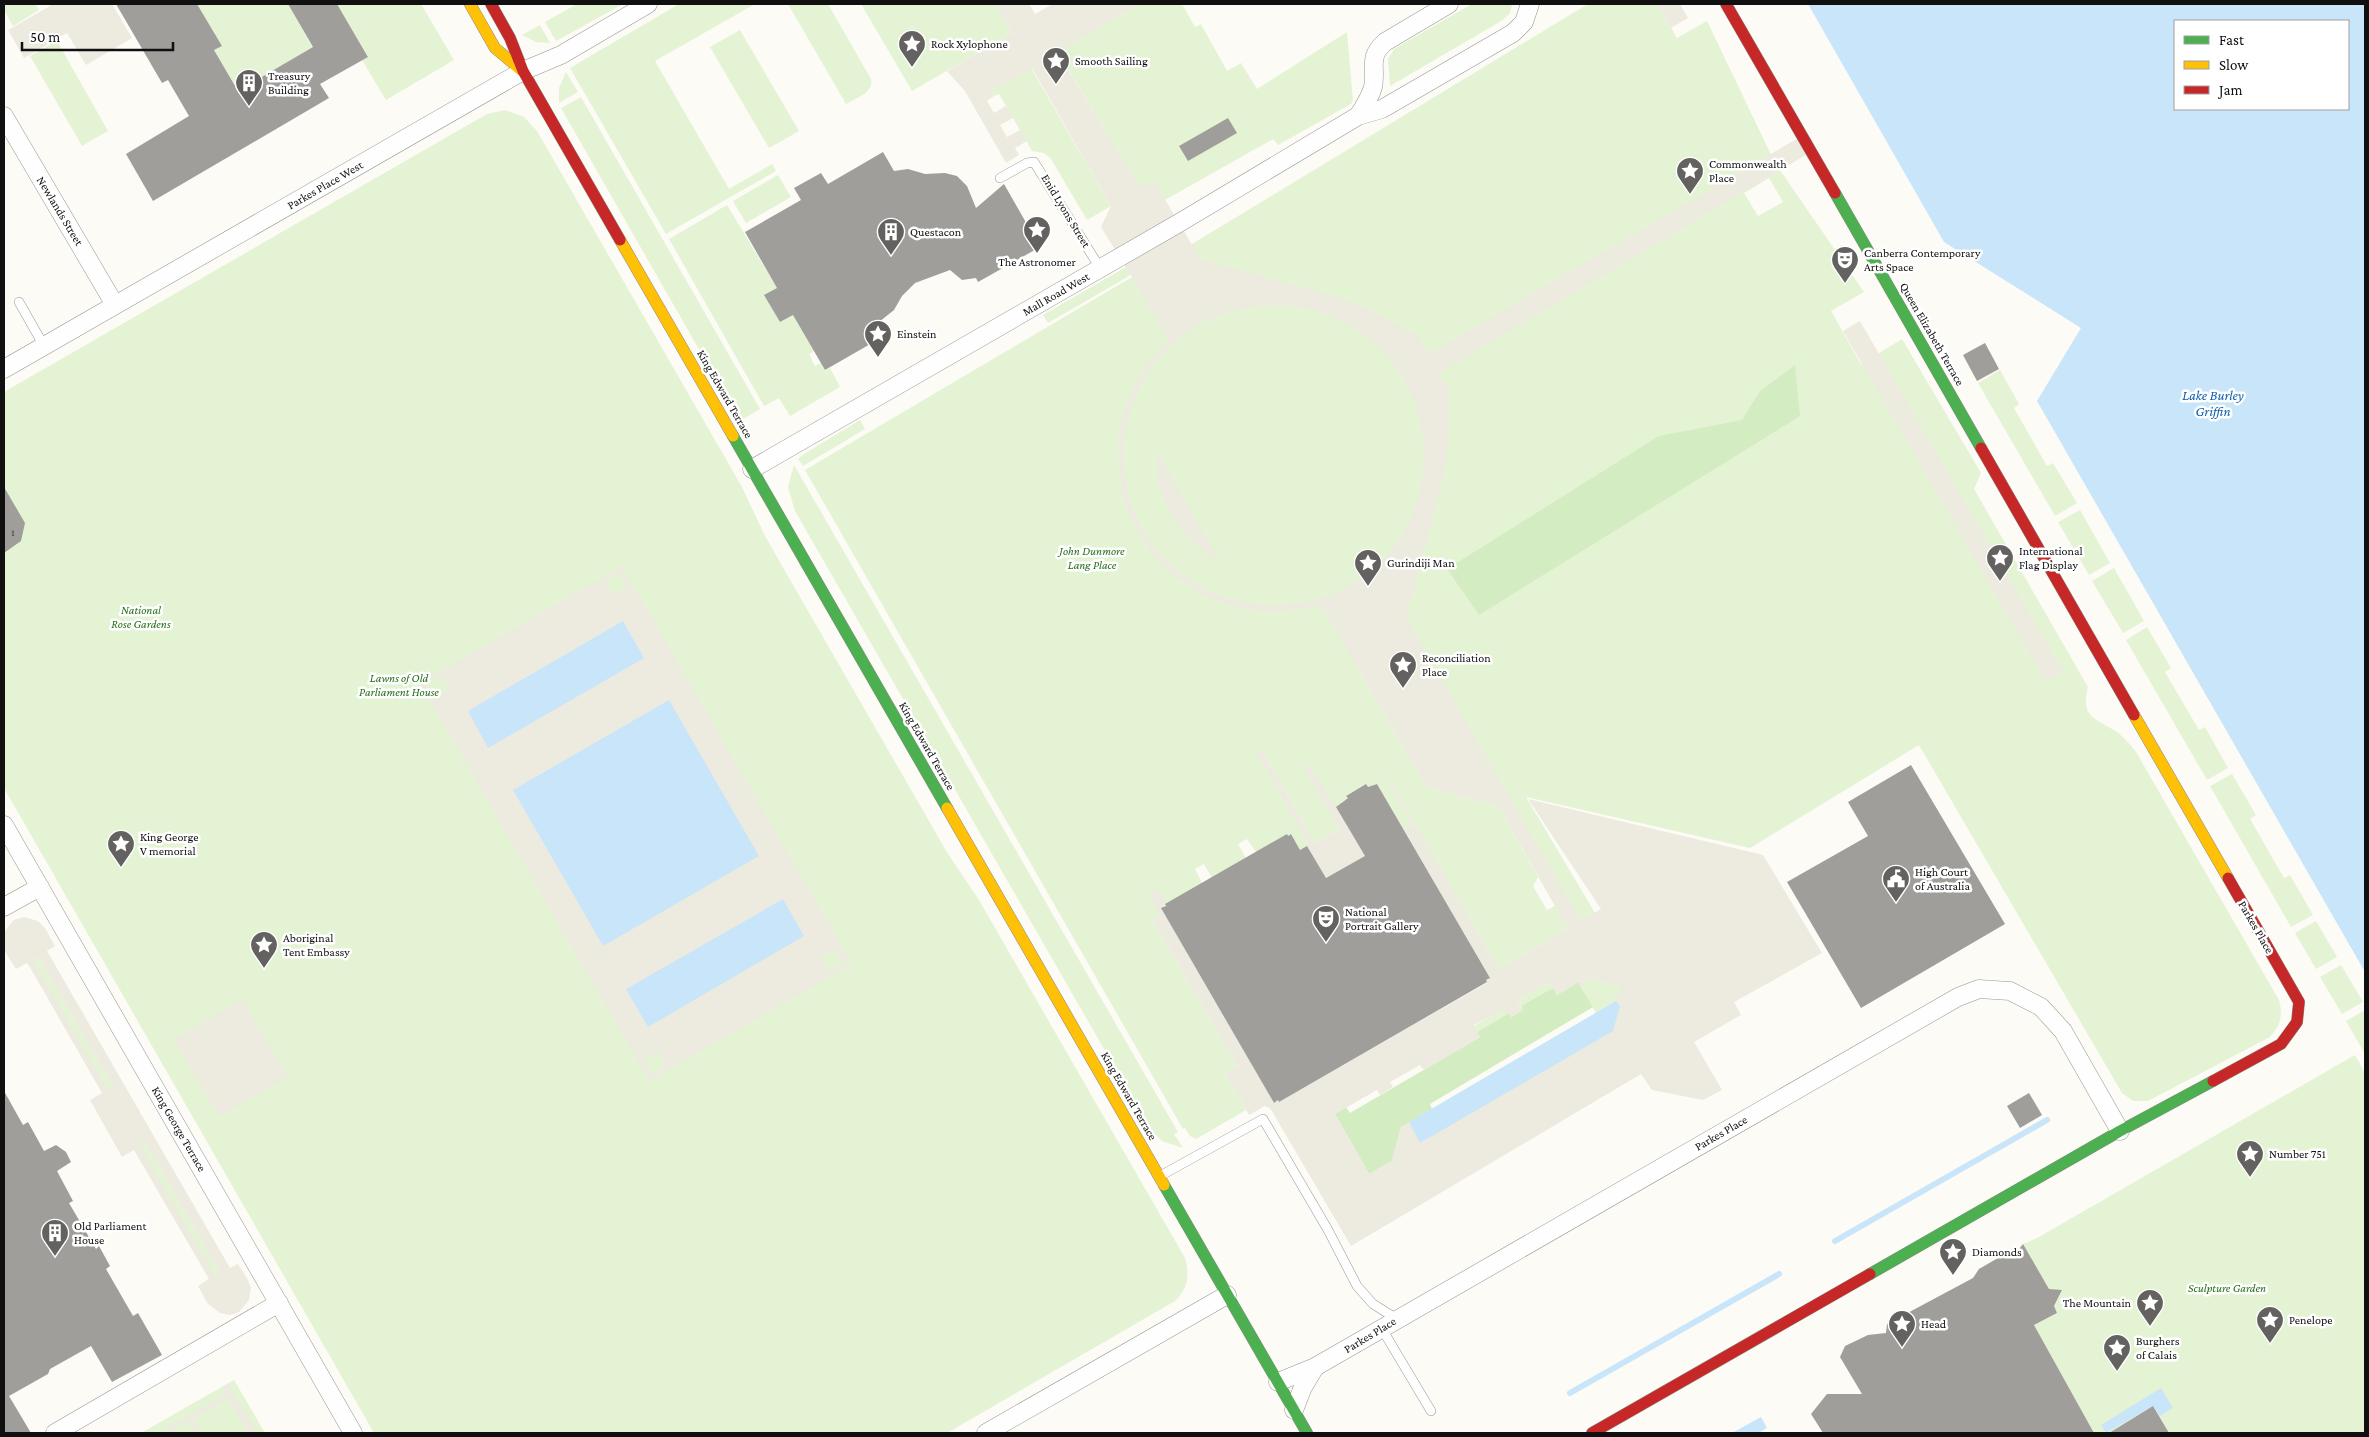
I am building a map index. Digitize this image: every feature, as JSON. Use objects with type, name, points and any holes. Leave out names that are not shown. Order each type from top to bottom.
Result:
[{"type":"street","name":"King Edward Terrace","points":[[470,4],[495,48],[523,72]]},
{"type":"street","name":"King Edward Terrace","points":[[491,4],[510,38],[523,72],[1307,1433]]},
{"type":"street","name":"Parkes Place West","points":[[4,369],[523,72],[561,55],[648,4]]},
{"type":"street","points":[[1358,116],[1372,87],[1373,59],[1376,50],[1385,42],[1449,4]]},
{"type":"street","name":"Mall Road West","points":[[752,469],[1358,116],[1382,109],[1514,33],[1524,22],[1530,4]]},
{"type":"street","name":"Queen Elizabeth Terrace","points":[[1726,4],[2098,653]]},
{"type":"street","name":"Newlands Street","points":[[4,116],[115,305]]},
{"type":"street","name":"Parkes Place","points":[[1592,1433],[2120,1131],[2281,1044],[2297,1022],[2299,1002],[2098,653]]},
{"type":"street","name":"King George Terrace","points":[[4,825],[354,1433]]},
{"type":"street","points":[[4,907],[40,888]]},
{"type":"street","name":"Parkes Place","points":[[1278,1382],[1315,1367],[1958,997],[1979,989],[2010,991],[2041,1007],[2063,1031],[2120,1131]]},
{"type":"street","points":[[986,1433],[1227,1295]]},
{"type":"street","points":[[55,1433],[279,1303]]},
{"type":"street","points":[[1294,1410],[1303,1387],[1315,1367]]},
{"type":"lane","name":"Enid Lyons Street","points":[[1000,178],[1027,163],[1034,162],[1100,268]]},
{"type":"lane","points":[[20,302],[44,346]]},
{"type":"lane","points":[[1159,1176],[1262,1119],[1328,1230],[1357,1286],[1373,1304],[1397,1320]]},
{"type":"lane","points":[[1382,1329],[1431,1411]]},
{"type":"green space","points":[[4,4],[35,4],[39,10],[13,26],[4,10]]},
{"type":"green space","points":[[197,4],[288,4],[313,48],[238,91],[214,50],[222,46]]},
{"type":"green space","points":[[337,4],[421,4],[454,60],[386,100],[362,60],[368,56]]},
{"type":"green space","points":[[577,4],[623,4],[556,41],[545,22]]},
{"type":"green space","points":[[679,4],[755,4],[655,61],[729,189],[772,164],[776,171],[666,234],[570,68]]},
{"type":"green space","points":[[788,4],[828,4],[871,79],[870,88],[867,91],[846,104]]},
{"type":"green space","points":[[861,4],[995,4],[1012,33],[912,91]]},
{"type":"green space","points":[[1140,4],[1182,4],[1195,27],[1201,24],[1227,71],[1241,63],[1257,89],[1347,32],[1353,100],[1351,104],[1278,145],[1273,139],[1165,200],[1154,182],[1141,189],[1057,51]]},
{"type":"green space","points":[[1472,4],[1512,5],[1510,13],[1503,20],[1390,86],[1388,59],[1394,49]]},
{"type":"green space","name":"John Dunmore Lang Place","points":[[1588,4],[1657,4],[1677,38],[1707,21],[1775,163],[1864,292],[1831,311],[1861,364],[1902,339],[1981,473],[1974,489],[2088,687],[2086,697],[2087,710],[2094,718],[2120,735],[2136,752],[2279,1000],[2280,1020],[2274,1033],[2270,1037],[2148,1101],[2133,1101],[2122,1093],[1919,745],[1750,848],[1526,797],[1595,913],[1581,922],[1413,630],[1355,664],[1426,787],[1498,806],[1538,877],[1533,886],[1547,910],[1555,906],[1568,929],[1499,969],[1391,782],[1389,783],[1413,825],[1404,830],[1377,784],[1368,787],[1366,784],[1347,795],[1348,798],[1341,802],[1346,824],[1344,825],[1311,767],[1302,764],[1339,829],[1315,843],[1264,754],[1256,752],[1310,845],[1300,850],[1291,834],[1256,852],[1247,839],[1238,844],[1247,860],[1212,878],[1204,864],[1195,869],[1203,885],[1167,903],[1159,890],[1160,915],[1152,919],[1237,1066],[1225,1073],[1246,1110],[1196,1139],[1190,1136],[1185,1128],[1183,1129],[805,470],[1132,277],[1192,244]],"holes":[[[1769,178],[1783,202],[1758,216],[1744,193]]]},
{"type":"green space","points":[[540,25],[550,43],[536,42],[522,35]]},
{"type":"green space","points":[[740,30],[799,131],[769,148],[710,47]]},
{"type":"green space","points":[[57,41],[108,131],[82,146],[30,56]]},
{"type":"green space","points":[[1031,68],[1111,206],[1087,220],[1051,159],[1044,153],[1032,151],[999,94],[994,96],[991,91]]},
{"type":"green space","points":[[566,72],[578,92],[559,103],[559,88]]},
{"type":"green space","points":[[581,97],[760,409],[743,419],[732,407],[561,108]]},
{"type":"green space","name":"Lawns of Old Parliament House","points":[[505,110],[524,117],[537,131],[742,487],[765,536],[785,571],[948,854],[979,900],[1185,1258],[1187,1281],[1183,1291],[1175,1301],[947,1433],[374,1433],[4,788],[4,392],[487,114]]},
{"type":"green space","points":[[778,175],[791,197],[746,223],[733,201]]},
{"type":"green space","points":[[727,205],[777,288],[765,296],[780,322],[793,315],[814,351],[809,354],[815,366],[821,363],[825,371],[830,368],[840,387],[790,416],[779,398],[764,406],[669,239]]},
{"type":"green space","points":[[1126,267],[1131,275],[1048,323],[1043,315]]},
{"type":"green space","points":[[1795,365],[1800,416],[1479,615],[1447,569],[1659,436],[1742,420],[1760,391]]},
{"type":"green space","points":[[2000,370],[2019,404],[2014,408],[2047,466],[2053,463],[2077,503],[2055,516],[1978,383]]},
{"type":"green space","points":[[860,420],[865,429],[803,466],[798,459],[804,454]]},
{"type":"green space","points":[[794,465],[1178,1132],[1174,1134],[1183,1148],[1162,1141],[1150,1129],[795,511],[788,487]]},
{"type":"green space","points":[[2080,510],[2110,563],[2089,575],[2058,522]]},
{"type":"green space","points":[[2114,568],[2144,621],[2123,633],[2092,581]]},
{"type":"green space","points":[[2147,627],[2171,668],[2165,672],[2199,730],[2205,727],[2228,768],[2207,780],[2126,640]]},
{"type":"green space","points":[[2232,774],[2256,815],[2250,819],[2284,878],[2290,875],[2313,915],[2291,927],[2210,786]]},
{"type":"green space","points":[[2316,921],[2337,957],[2316,969],[2295,933]]},
{"type":"green space","points":[[38,957],[113,1087],[107,1091],[32,960]]},
{"type":"green space","points":[[2341,965],[2363,1002],[2342,1014],[2320,977]]},
{"type":"green space","points":[[1587,977],[1621,986],[1616,1001],[1596,1013],[1583,990]]},
{"type":"green space","points":[[1549,982],[1553,988],[1521,1006],[1517,1000]]},
{"type":"green space","points":[[1578,982],[1593,1007],[1430,1104],[1432,1109],[1401,1127],[1392,1161],[1369,1174],[1335,1114],[1346,1107],[1350,1113],[1480,1037],[1477,1032],[1509,1013],[1511,1017],[1523,1010],[1521,1006],[1553,988],[1557,995]]},
{"type":"green space","points":[[1505,1007],[1509,1013],[1477,1032],[1474,1026]]},
{"type":"green space","points":[[2365,1010],[2365,1054],[2346,1021]]},
{"type":"green space","name":"Sculpture Garden","points":[[2355,1055],[2365,1073],[2365,1433],[2169,1433],[2153,1406],[2109,1433],[2094,1433],[2034,1325],[2057,1313],[2054,1306],[2062,1291],[2049,1289],[2023,1244],[2039,1237]]},
{"type":"green space","points":[[145,1143],[220,1273],[214,1277],[139,1146]]},
{"type":"green space","points":[[234,1380],[265,1433],[141,1433]]},
{"type":"shaded area","points":[[50,4],[112,4],[132,38],[86,65],[67,33],[24,58],[8,30],[50,6]]},
{"type":"shaded area","points":[[995,4],[1029,4],[1035,14],[1053,4],[1140,4],[1057,52],[1141,188],[1154,181],[1201,260],[1324,293],[1368,309],[1417,335],[1429,354],[1800,137],[1809,153],[1439,373],[1450,392],[1447,454],[1436,507],[1406,617],[1581,921],[1601,909],[1528,799],[1763,855],[1822,953],[1734,1002],[1741,1015],[1694,1042],[1722,1090],[1703,1100],[1652,1090],[1641,1074],[1351,1246],[1270,1108],[1265,1106],[1249,1115],[1225,1073],[1237,1066],[1152,919],[1160,915],[1149,895],[1159,889],[1167,903],[1162,909],[1274,1103],[1487,983],[1486,980],[1490,978],[1404,830],[1413,825],[1389,783],[1391,781],[1499,969],[1568,929],[1498,806],[1426,787],[1321,605],[1286,611],[1266,612],[1244,609],[1217,601],[1202,595],[1174,575],[1158,560],[1142,539],[1128,513],[1122,492],[1118,443],[1122,417],[1131,391],[1146,365],[1168,340],[1101,227],[1111,206],[1032,68],[991,91],[994,96],[987,101],[994,113],[1006,106],[1013,118],[1000,125],[1007,137],[1020,130],[1027,141],[1015,148],[1019,155],[1006,163],[965,91],[947,71],[1012,33]],"holes":[[[1287,305],[1319,311],[1345,323],[1369,338],[1388,356],[1406,383],[1415,402],[1424,439],[1424,465],[1418,499],[1412,516],[1400,539],[1380,563],[1356,582],[1331,595],[1303,603],[1266,606],[1236,601],[1205,590],[1179,572],[1157,551],[1143,531],[1131,505],[1124,473],[1123,449],[1129,415],[1140,387],[1156,360],[1177,340],[1203,322],[1226,313],[1256,306]],[[1587,977],[1620,986],[1616,1001],[1620,1007],[1421,1143],[1409,1122],[1401,1127],[1392,1161],[1369,1174],[1335,1114],[1377,1090],[1380,1095],[1393,1087],[1390,1082],[1420,1065],[1424,1070],[1480,1037],[1474,1025],[1505,1008],[1511,1017],[1523,1010],[1517,1000],[1549,982],[1557,995],[1578,982],[1583,990]]]},
{"type":"shaded area","points":[[1657,4],[1680,4],[1688,18],[1671,28]]},
{"type":"shaded area","points":[[1860,321],[2063,672],[2046,682],[1843,331]]},
{"type":"shaded area","points":[[1156,449],[1220,562],[1194,544],[1171,517],[1158,484]]},
{"type":"shaded area","points":[[622,566],[852,964],[649,1081],[420,683]],"holes":[[[619,572],[628,586],[614,595],[605,580]],[[441,675],[450,689],[435,698],[426,683]],[[835,950],[844,964],[829,973],[820,958]],[[658,1051],[666,1066],[652,1075],[643,1060]]]},
{"type":"shaded area","points":[[1255,751],[1264,754],[1315,843],[1339,829],[1301,764],[1311,767],[1366,857],[1326,878]]},
{"type":"shaded area","points":[[24,917],[38,921],[45,928],[55,946],[47,951],[230,1268],[238,1264],[248,1280],[251,1288],[249,1300],[239,1312],[230,1315],[220,1313],[208,1304],[198,1286],[209,1279],[134,1150],[122,1157],[90,1100],[102,1093],[27,963],[16,969],[4,950],[4,934],[14,920]],"holes":[[[38,957],[113,1087],[108,1090],[33,960]],[[145,1143],[220,1273],[215,1276],[140,1146]]]},
{"type":"shaded area","points":[[242,999],[288,1077],[219,1117],[174,1039]]},
{"type":"shaded area","points":[[228,1383],[257,1433],[248,1433],[228,1399],[193,1419],[201,1433],[196,1433],[189,1421],[168,1433],[158,1433],[226,1394],[222,1387]]},
{"type":"water","name":"Lake Burley Griffin","points":[[1808,4],[2365,4],[2365,972],[2037,401],[2081,328],[1944,242]]},
{"type":"water","points":[[623,621],[644,658],[488,748],[468,711]]},
{"type":"water","points":[[669,700],[759,856],[603,946],[513,790]]},
{"type":"water","points":[[783,899],[804,936],[648,1027],[626,989]]},
{"type":"water","points":[[1616,1001],[1620,1006],[1613,1031],[1420,1143],[1409,1122]]},
{"type":"water","points":[[2161,1388],[2173,1408],[2160,1416],[2153,1406],[2106,1433],[2101,1425]]},
{"type":"water","points":[[1761,1417],[1767,1428],[1758,1433],[1732,1433]]},
{"type":"building","name":"Treasury Building","points":[[116,4],[197,4],[222,46],[214,50],[238,91],[313,47],[288,4],[337,4],[368,57],[320,84],[329,98],[153,201],[126,154],[189,116],[168,80],[162,83]]},
{"type":"building","points":[[1228,118],[1237,133],[1188,161],[1179,146]]},
{"type":"building","name":"Questacon","points":[[883,152],[894,171],[908,169],[925,174],[945,173],[957,176],[967,186],[976,208],[1004,184],[1040,247],[978,282],[976,278],[962,280],[950,270],[915,283],[902,296],[894,310],[879,322],[886,335],[825,370],[793,315],[780,322],[764,295],[777,288],[745,232],[801,200],[794,188],[821,173],[828,184]]},
{"type":"building","points":[[1985,343],[1999,369],[1977,381],[1963,355]]},
{"type":"building","points":[[4,487],[25,523],[21,541],[4,553]]},
{"type":"building","name":"High Court of Australia","points":[[1911,765],[2005,924],[1861,1008],[1787,882],[1868,836],[1848,802]]},
{"type":"building","name":"National Portrait Gallery","points":[[1366,784],[1368,787],[1377,784],[1490,978],[1486,980],[1487,982],[1279,1102],[1278,1100],[1274,1103],[1161,908],[1287,834],[1288,836],[1291,834],[1300,850],[1307,846],[1326,878],[1365,856],[1336,807],[1348,798],[1346,796]]},
{"type":"building","name":"Old Parliament House","points":[[4,1091],[23,1125],[28,1122],[44,1151],[56,1145],[66,1152],[71,1162],[57,1171],[73,1201],[69,1203],[96,1249],[99,1246],[110,1266],[106,1269],[133,1316],[138,1313],[162,1355],[112,1382],[91,1346],[50,1369],[48,1374],[9,1396],[31,1433],[4,1433]]},
{"type":"building","points":[[2029,1093],[2042,1115],[2020,1128],[2007,1106]]},
{"type":"building","points":[[2023,1244],[2049,1289],[2062,1290],[2054,1306],[2057,1313],[2034,1325],[2094,1433],[1823,1433],[1811,1414],[1827,1394],[1862,1394],[1840,1357],[1845,1346],[1868,1335],[1886,1333],[1887,1324],[1973,1278],[1979,1269],[2010,1251],[2016,1253]]},
{"type":"building","points":[[2153,1406],[2169,1433],[2109,1433]]},
{"type":"waterway","points":[[1835,1241],[2047,1120]]},
{"type":"waterway","points":[[1570,1393],[1779,1274]]},
{"type":"traffic: fast","points":[[1835,193],[1981,448]]},
{"type":"traffic: fast","points":[[733,436],[947,808]]},
{"type":"traffic: fast","points":[[1870,1274],[2120,1131],[2213,1081]]},
{"type":"traffic: fast","points":[[1164,1185],[1307,1433]]},
{"type":"traffic: slow","points":[[470,4],[495,48],[521,70]]},
{"type":"traffic: slow","points":[[620,240],[733,436]]},
{"type":"traffic: slow","points":[[2134,715],[2228,878]]},
{"type":"traffic: slow","points":[[947,808],[1164,1185]]},
{"type":"traffic: jam","points":[[491,4],[510,38],[523,71],[620,240]]},
{"type":"traffic: jam","points":[[1726,4],[1835,193]]},
{"type":"traffic: jam","points":[[1981,448],[2134,715]]},
{"type":"traffic: jam","points":[[2213,1081],[2281,1044],[2297,1022],[2299,1002],[2228,878]]},
{"type":"traffic: jam","points":[[1592,1433],[1870,1274]]},
{"type":"place","name":"Rock Xylophone","points":[[912,68]]},
{"type":"place","name":"Smooth Sailing","points":[[1056,85]]},
{"type":"place","name":"Treasury Building","points":[[249,107]]},
{"type":"place","name":"Commonwealth Place","points":[[1690,195]]},
{"type":"place","name":"The Astronomer","points":[[1037,254]]},
{"type":"place","name":"Questacon","points":[[891,256]]},
{"type":"place","name":"Canberra Contemporary Arts Space","points":[[1845,284]]},
{"type":"place","name":"Einstein","points":[[878,358]]},
{"type":"place","name":"International Flag Display","points":[[2000,582]]},
{"type":"place","name":"Gurindiji Man","points":[[1368,587]]},
{"type":"place","name":"Reconciliation Place","points":[[1403,689]]},
{"type":"place","name":"King George V memorial","points":[[121,868]]},
{"type":"place","name":"High Court of Australia","points":[[1896,903]]},
{"type":"place","name":"National Portrait Gallery","points":[[1326,943]]},
{"type":"place","name":"Aboriginal Tent Embassy","points":[[264,969]]},
{"type":"place","name":"Number 751","points":[[2250,1178]]},
{"type":"place","name":"Old Parliament House","points":[[55,1257]]},
{"type":"place","name":"Diamonds","points":[[1953,1276]]},
{"type":"place","name":"The Mountain","points":[[2150,1327]]},
{"type":"place","name":"Penelope","points":[[2270,1344]]},
{"type":"place","name":"Head","points":[[1902,1348]]},
{"type":"place","name":"Burghers of Calais","points":[[2117,1372]]},
{"type":"park label","name":"National Rose Gardens","points":[[141,617]]}]
